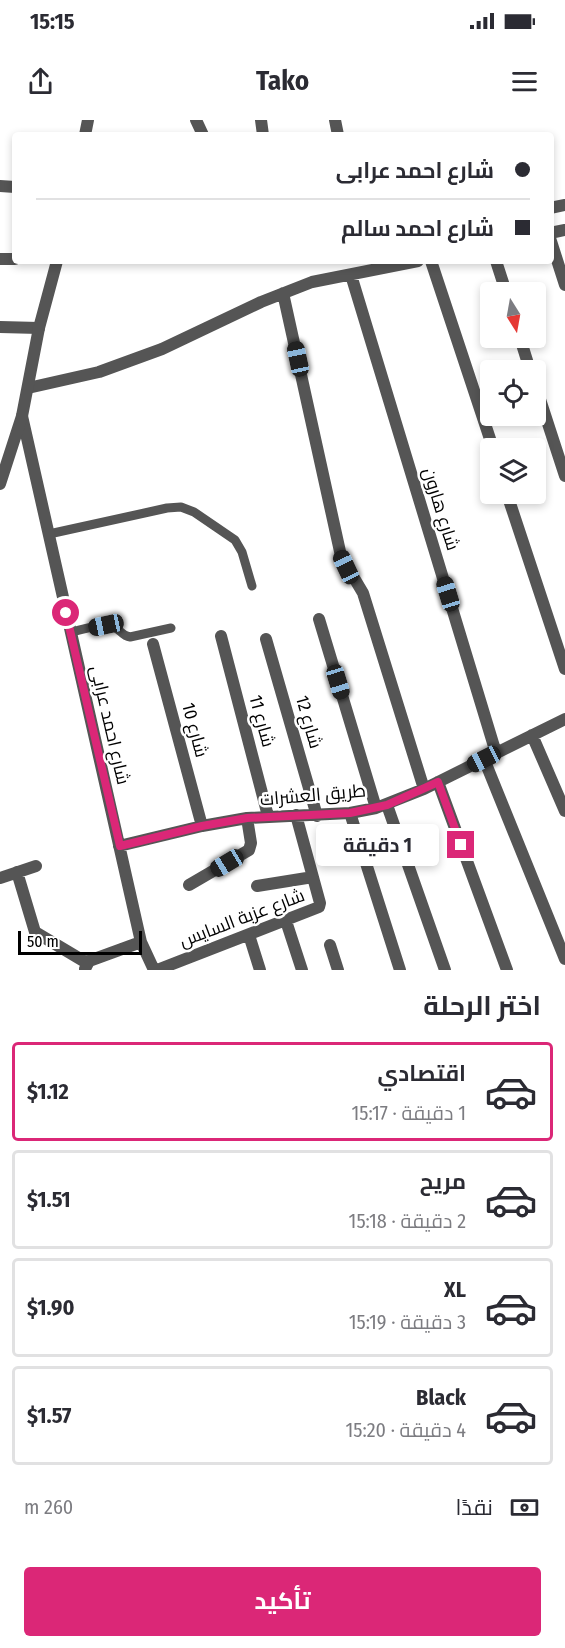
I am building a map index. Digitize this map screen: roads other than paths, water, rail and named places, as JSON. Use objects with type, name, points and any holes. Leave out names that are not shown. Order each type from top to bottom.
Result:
[{"type":"street","points":[[554,251],[565,285]]},
{"type":"street","points":[[0,484],[22,416],[39,328],[56,264]]},
{"type":"street","points":[[432,264],[490,438]]},
{"type":"street","points":[[497,264],[503,282]]},
{"type":"street","points":[[28,388],[99,372],[162,349],[283,293],[312,282],[351,275],[377,265]]},
{"type":"street","name":"شارع هارون","points":[[351,275],[490,756],[565,959]]},
{"type":"street","points":[[283,293],[341,556],[363,593],[424,789]]},
{"type":"street","points":[[0,327],[39,328]]},
{"type":"street","name":"شارع احمد عرابى","points":[[22,416],[141,942],[155,970]]},
{"type":"street","points":[[546,418],[565,476]]},
{"type":"street","points":[[510,504],[565,669]]},
{"type":"street","points":[[318,619],[381,806],[445,970]]},
{"type":"street","name":"شارع 11","points":[[221,636],[268,816]]},
{"type":"street","name":"شارع 12","points":[[266,639],[317,816]]},
{"type":"street","name":"شارع 10","points":[[153,644],[202,826]]},
{"type":"street","name":"طريق العشرات","points":[[120,846],[202,826],[247,818],[317,816],[350,813],[381,806],[424,789],[565,719]]},
{"type":"street","points":[[532,735],[565,811]]},
{"type":"street","points":[[438,782],[507,970]]},
{"type":"street","points":[[350,813],[400,970]]},
{"type":"street","name":"شارع عزبة السايس","points":[[155,970],[319,907],[320,903],[296,815]]},
{"type":"street","points":[[189,885],[249,850],[251,843],[247,818]]},
{"type":"street","points":[[0,878],[36,866]]},
{"type":"street","points":[[17,872],[35,932],[86,967],[141,942]]},
{"type":"street","points":[[257,886],[313,877]]},
{"type":"street","points":[[286,921],[302,970]]},
{"type":"street","points":[[249,935],[260,970]]},
{"type":"street","points":[[330,945],[338,970]]},
{"type":"lane","points":[[49,534],[166,508],[181,507],[194,512],[235,540],[242,552],[252,586]]},
{"type":"lane","points":[[71,632],[106,625],[114,626],[124,636],[130,637],[171,628]]}]
